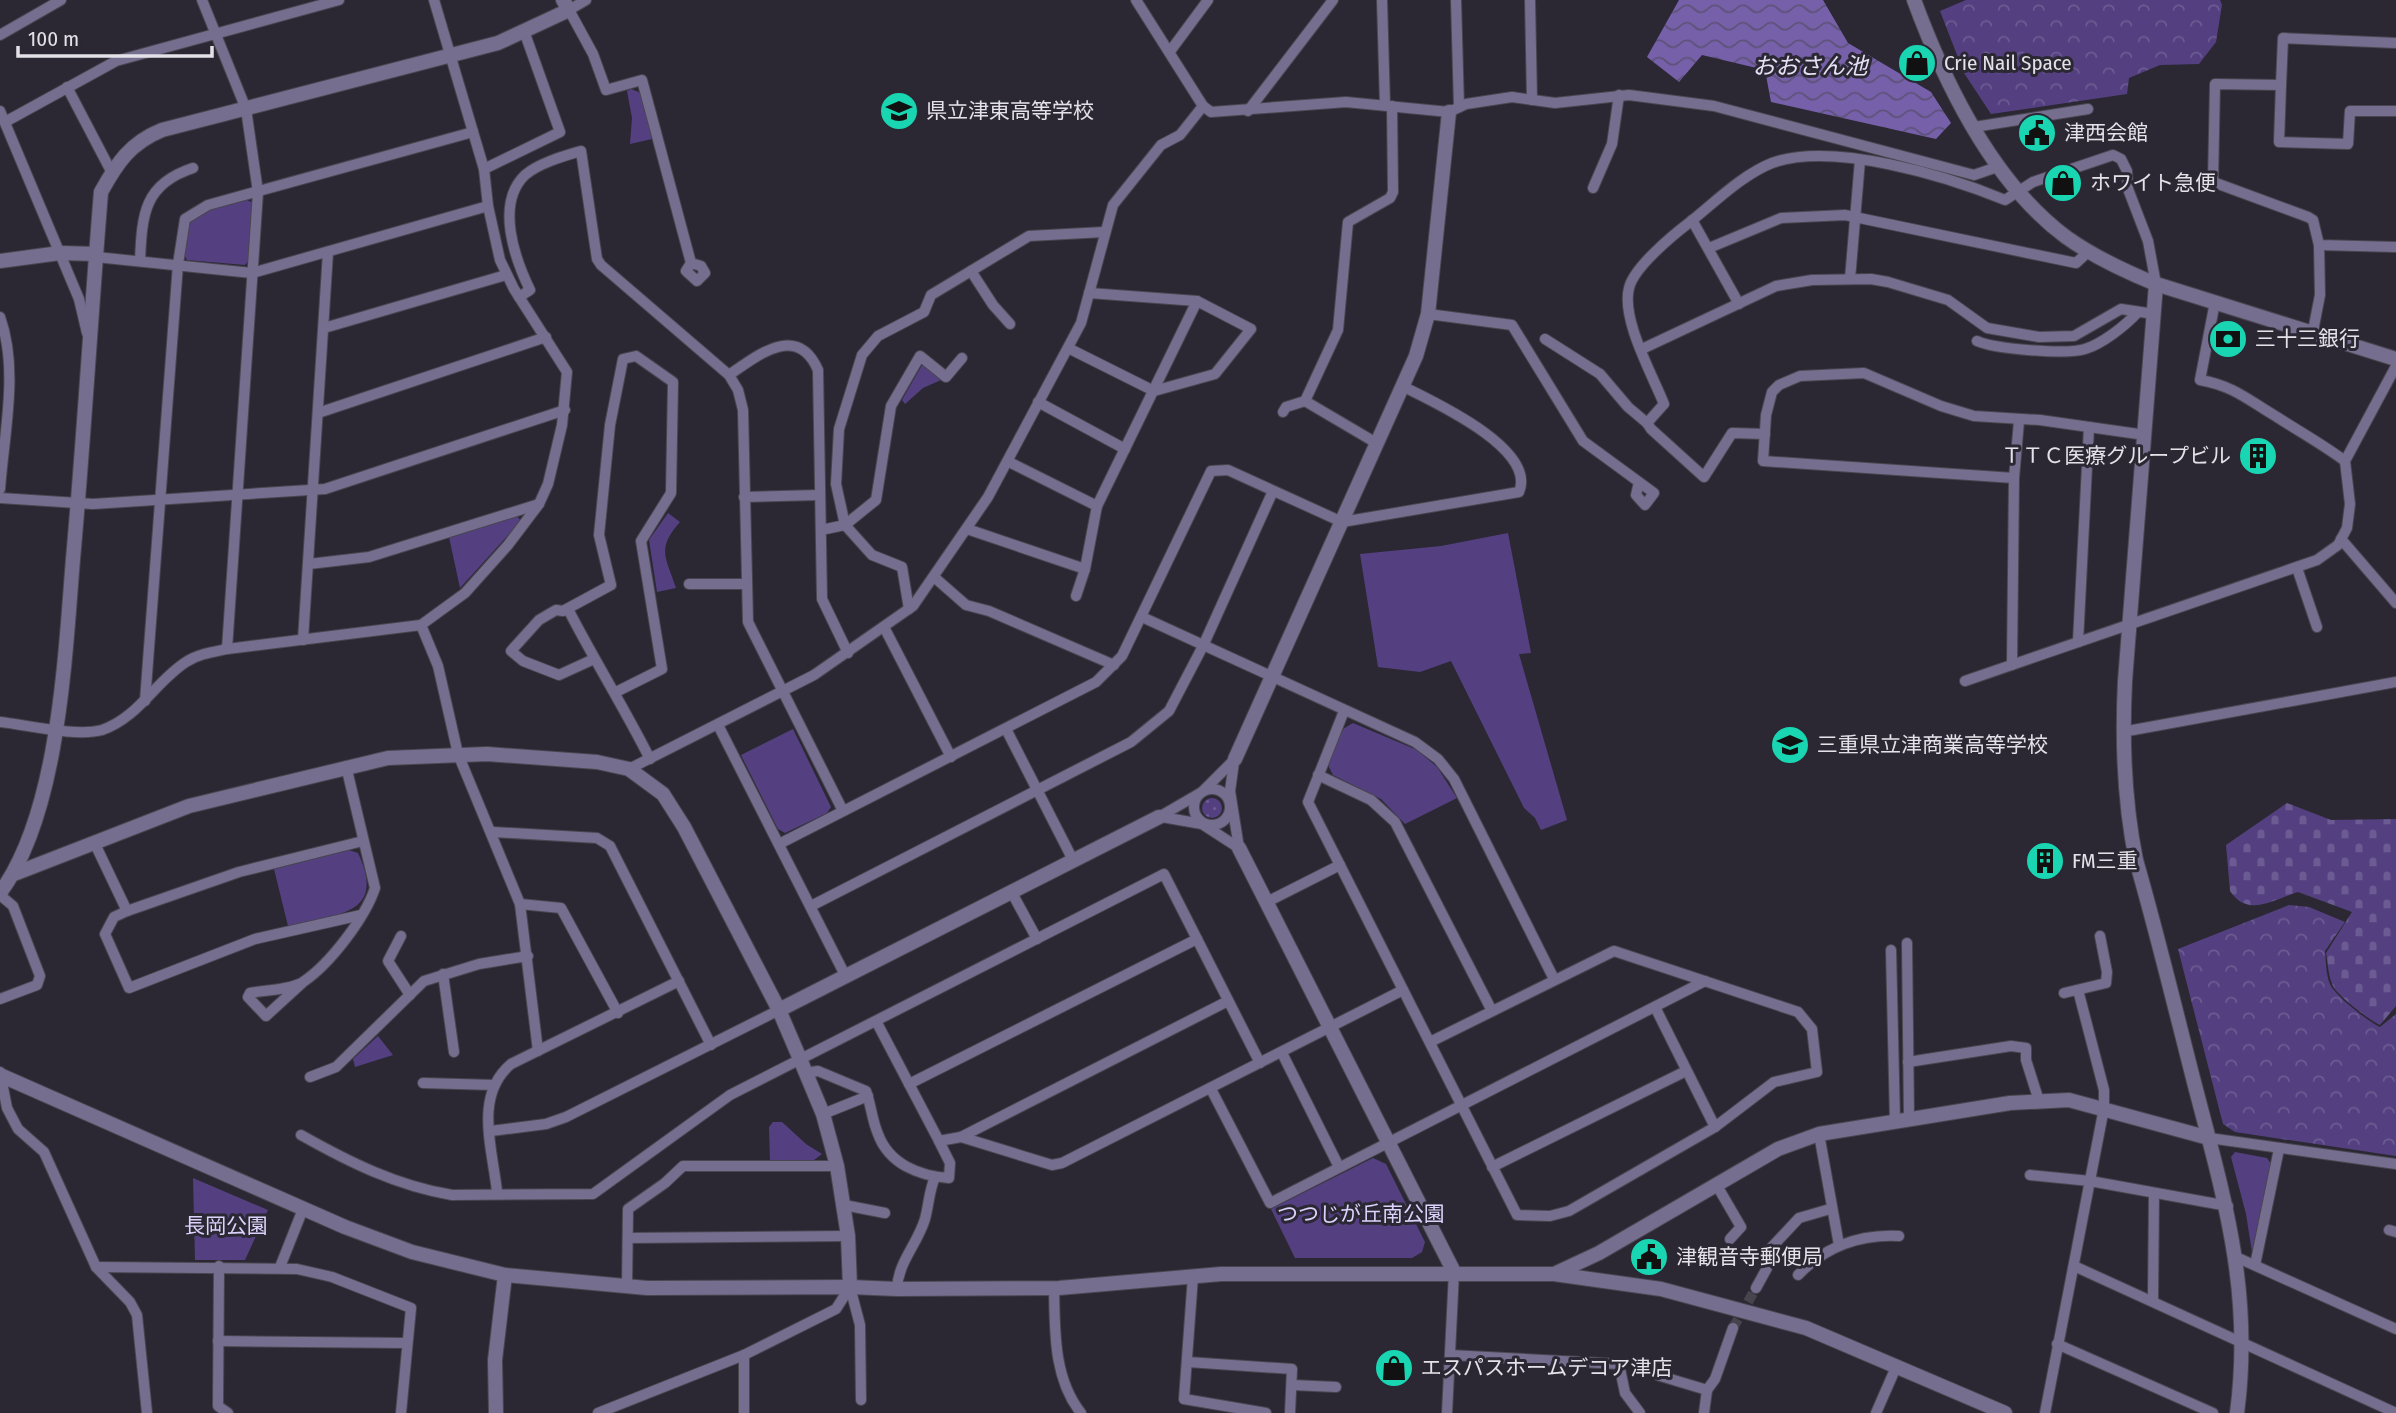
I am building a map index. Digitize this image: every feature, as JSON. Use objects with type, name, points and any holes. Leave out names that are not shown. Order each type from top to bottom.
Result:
[{"type":"street","points":[[0,35],[61,0]]},
{"type":"street","points":[[202,0],[246,109],[258,192],[227,649]]},
{"type":"street","points":[[90,344],[79,299],[2,116],[68,87],[116,61],[339,0]]},
{"type":"street","points":[[0,722],[100,730],[122,719],[145,701],[186,662],[227,649],[421,625],[465,593],[524,527],[539,504],[548,484],[565,410],[567,372],[506,275],[488,206],[484,169],[434,0]]},
{"type":"street","points":[[0,999],[37,985],[40,976],[13,906],[0,894],[37,810],[56,728],[78,503],[101,192],[112,173],[127,151],[148,136],[498,43],[524,32],[566,5],[586,0]]},
{"type":"street","points":[[1136,0],[1171,50],[1203,106],[1211,112],[1346,102],[1454,110],[1512,97],[1555,103],[1619,95],[1714,106],[1974,174],[2000,166]]},
{"type":"street","points":[[1171,50],[1208,0]]},
{"type":"street","points":[[1248,111],[1334,0]]},
{"type":"street","points":[[1283,412],[1286,407],[1305,401],[1338,330],[1348,222],[1390,198],[1393,192],[1382,0]]},
{"type":"street","points":[[1447,1413],[1454,1272],[1239,848],[1231,805],[1235,759],[1404,387],[1429,314],[1454,110],[1457,0]]},
{"type":"street","points":[[1530,0],[1532,100]]},
{"type":"street","points":[[1914,0],[1945,72],[1974,127],[2017,190],[2064,235],[2088,252],[2156,284],[2396,359]]},
{"type":"street","points":[[566,5],[593,54],[606,90],[642,80],[691,263]]},
{"type":"street","points":[[484,169],[560,132],[524,32]]},
{"type":"street","points":[[2396,43],[2283,38],[2279,142],[2348,144],[2350,111],[2396,111]]},
{"type":"street","points":[[2281,85],[2216,84],[2213,182],[2313,220],[2319,245],[2320,295],[2313,331]]},
{"type":"street","points":[[68,87],[112,173]]},
{"type":"street","points":[[1593,188],[1612,144],[1619,95]]},
{"type":"street","points":[[629,769],[781,692],[848,653],[909,609],[967,529],[1009,462],[1081,323],[1113,205],[1161,145],[1180,135],[1203,106]]},
{"type":"street","points":[[1974,127],[2088,109]]},
{"type":"street","points":[[145,701],[177,264],[185,219],[201,207],[473,132]]},
{"type":"street","points":[[519,296],[530,290],[517,261],[508,222],[517,191],[525,175],[560,157],[581,151],[597,259],[729,375],[743,402],[745,584],[749,627],[843,811]]},
{"type":"street","points":[[1647,423],[1664,404],[1630,317],[1629,288],[1650,259],[1692,220],[1768,165],[1794,158],[1860,160],[1949,179],[2005,201],[2017,190],[2113,155],[2120,159],[2148,240],[2156,284],[2122,732],[2127,805],[2136,860],[2228,1206],[2236,1257],[2242,1342],[2237,1413]]},
{"type":"street","points":[[1850,279],[1860,160]]},
{"type":"street","points":[[140,261],[141,229],[147,204],[161,183],[193,168]]},
{"type":"street","points":[[0,261],[60,253],[252,273],[488,206]]},
{"type":"street","points":[[1709,248],[1781,218],[1855,216],[2076,262],[2088,252]]},
{"type":"street","points":[[1692,220],[1740,304]]},
{"type":"street","points":[[909,609],[902,567],[872,555],[845,525],[836,484],[839,429],[862,355],[878,336],[923,312],[931,295],[1029,236],[1104,232]]},
{"type":"street","points":[[2319,245],[2396,247]]},
{"type":"street","points":[[303,640],[328,252]]},
{"type":"street","points":[[971,271],[993,305],[1010,324]]},
{"type":"street","points":[[324,328],[506,275]]},
{"type":"street","points":[[1642,349],[1776,286],[1795,281],[1880,281],[1948,300],[1987,328],[2039,337],[2074,336],[2121,309],[2154,314]]},
{"type":"street","points":[[1068,348],[1154,391],[1214,374],[1251,329],[1197,301],[1088,293]]},
{"type":"street","points":[[1076,596],[1085,569],[1097,506],[1197,301]]},
{"type":"street","points":[[2216,302],[2200,380],[2239,391],[2271,414],[2308,433],[2345,461]]},
{"type":"street","points":[[1977,341],[2005,349],[2082,350],[2128,322],[2137,312]]},
{"type":"street","points":[[1429,314],[1512,325],[1583,441],[1639,482]]},
{"type":"street","points":[[0,317],[7,345],[9,372],[0,489]]},
{"type":"street","points":[[318,413],[546,337]]},
{"type":"street","points":[[1545,339],[1600,374],[1628,407],[1704,477],[1732,433],[1765,434]]},
{"type":"street","points":[[729,375],[778,346],[798,347],[810,355],[819,379],[822,599],[848,653]]},
{"type":"street","points":[[593,659],[559,675],[523,661],[511,651],[539,620],[556,610],[568,609],[611,584],[599,535],[610,425],[623,359],[636,356],[673,382],[671,494],[641,541],[662,669],[616,691]]},
{"type":"street","points":[[821,530],[845,525],[876,500],[891,406],[920,356],[946,377],[962,358]]},
{"type":"street","points":[[1965,681],[2317,560],[2341,539],[2347,528],[2350,504],[2345,461],[2396,366]]},
{"type":"street","points":[[2014,478],[1763,461],[1767,406],[1779,385],[1800,376],[1864,373],[1959,412],[2145,435]]},
{"type":"street","points":[[779,844],[1096,682],[1122,656],[1211,471],[1228,470],[1342,522],[1519,492],[1523,480],[1518,467],[1484,432],[1404,387]]},
{"type":"street","points":[[1305,401],[1378,444]]},
{"type":"street","points":[[1038,402],[1125,449]]},
{"type":"street","points":[[0,498],[78,503],[325,489],[565,410]]},
{"type":"street","points":[[2012,665],[2014,478],[2019,421]]},
{"type":"street","points":[[2078,642],[2089,427]]},
{"type":"street","points":[[1009,462],[1097,506]]},
{"type":"street","points":[[811,906],[1131,742],[1169,711],[1203,646],[1273,491]]},
{"type":"street","points":[[744,497],[819,495]]},
{"type":"street","points":[[309,564],[369,557],[539,504]]},
{"type":"street","points":[[967,529],[1085,569]]},
{"type":"street","points":[[2341,539],[2396,603]]},
{"type":"street","points":[[2297,568],[2317,627]]},
{"type":"street","points":[[934,577],[966,604],[989,611],[1114,665]]},
{"type":"street","points":[[688,584],[745,584]]},
{"type":"street","points":[[568,609],[605,681],[616,691],[650,759]]},
{"type":"street","points":[[1142,617],[1415,742],[1448,770],[1554,979]]},
{"type":"street","points":[[421,625],[438,666],[458,754],[493,832],[520,904],[538,1051]]},
{"type":"street","points":[[884,626],[951,757]]},
{"type":"street","points":[[2122,732],[2396,682]]},
{"type":"street","points":[[1344,710],[1308,802],[1517,1214],[1557,1216],[1715,1127],[1774,1082],[1817,1072],[1812,1029],[1806,1018],[1798,1012],[1614,951],[1430,1042]]},
{"type":"street","points":[[718,725],[845,975]]},
{"type":"street","points":[[1006,729],[1073,860]]},
{"type":"street","points":[[7,873],[95,844],[189,806],[388,758],[458,754],[597,762],[629,769],[663,794],[684,827],[779,1010],[823,1114],[844,1205],[850,1287],[860,1325],[860,1400]]},
{"type":"street","points":[[1235,759],[1192,806],[1195,816],[1202,824],[1239,848]]},
{"type":"street","points":[[302,983],[250,993],[248,997],[266,1016],[302,983],[345,941],[375,888],[346,766]]},
{"type":"street","points":[[1318,775],[1371,800],[1395,822],[1492,1011]]},
{"type":"street","points":[[491,1131],[546,1124],[566,1117],[1159,817],[1202,792],[1218,790],[1225,794],[1231,805]]},
{"type":"street","points":[[1159,817],[1202,824],[1222,822],[1231,805]]},
{"type":"street","points":[[493,832],[597,838],[610,846],[711,1045]]},
{"type":"street","points":[[361,915],[255,939],[129,988],[105,934],[114,917],[127,911],[239,872],[363,841]]},
{"type":"street","points":[[95,844],[127,911]]},
{"type":"street","points":[[1267,902],[1340,865]]},
{"type":"street","points":[[301,1135],[404,1185],[453,1195],[497,1192],[593,1194],[715,1104],[802,1066],[876,1021],[1164,874],[1260,1063]]},
{"type":"street","points":[[1011,891],[1037,939]]},
{"type":"street","points":[[520,904],[561,908],[618,1013]]},
{"type":"street","points":[[401,936],[388,961],[410,995]]},
{"type":"street","points":[[2064,993],[2106,983],[2107,972],[2100,936]]},
{"type":"street","points":[[909,1084],[1197,939]]},
{"type":"street","points":[[1902,1120],[1908,1062],[1907,943]]},
{"type":"street","points":[[1891,950],[1902,1120]]},
{"type":"street","points":[[310,1077],[336,1067],[424,981],[443,974],[528,956]]},
{"type":"street","points":[[443,974],[454,1052]]},
{"type":"street","points":[[497,1192],[487,1101],[494,1085],[511,1065],[679,981]]},
{"type":"street","points":[[1211,1089],[1269,1203],[1705,981]]},
{"type":"street","points":[[961,1137],[1057,1165],[1403,990]]},
{"type":"street","points":[[2045,1413],[2104,1108],[2104,1090],[2078,990]]},
{"type":"street","points":[[939,1141],[961,1137],[1228,1001]]},
{"type":"street","points":[[1655,1007],[1715,1127]]},
{"type":"street","points":[[802,1066],[866,1091],[877,1134],[889,1154],[907,1168],[935,1177],[949,1178],[950,1163],[876,1021]]},
{"type":"street","points":[[1908,1062],[2011,1046],[2026,1048],[2026,1060],[2039,1101]]},
{"type":"street","points":[[1282,1053],[1339,1167]]},
{"type":"street","points":[[1492,1167],[1686,1071]]},
{"type":"street","points":[[0,1074],[303,1209],[412,1252],[505,1275],[627,1287],[897,1289],[1054,1288],[1193,1276],[1454,1272],[1554,1274],[1661,1289],[1806,1328],[1898,1365],[2005,1413]]},
{"type":"street","points":[[0,1074],[7,1108],[18,1129],[44,1152],[96,1267],[130,1303],[136,1315],[146,1413]]},
{"type":"street","points":[[423,1083],[494,1085]]},
{"type":"street","points":[[823,1114],[868,1097]]},
{"type":"street","points":[[1554,1274],[1599,1253],[1779,1149],[1819,1134],[2039,1101],[2068,1100],[2209,1138],[2279,1150],[2396,1164]]},
{"type":"street","points":[[1819,1134],[1824,1150],[1830,1209],[1839,1245]]},
{"type":"street","points":[[2255,1265],[2279,1150]]},
{"type":"street","points":[[627,1287],[628,1209],[665,1183],[683,1166],[837,1166]]},
{"type":"street","points":[[2030,1175],[2090,1181],[2228,1206]]},
{"type":"street","points":[[897,1289],[898,1272],[923,1224],[927,1195],[935,1177]]},
{"type":"street","points":[[1716,1184],[1741,1227],[1730,1238]]},
{"type":"street","points":[[2153,1301],[2154,1193]]},
{"type":"street","points":[[844,1205],[885,1213]]},
{"type":"street","points":[[280,1267],[303,1209]]},
{"type":"street","points":[[1756,1288],[1767,1268],[1770,1249],[1799,1219],[1830,1209]]},
{"type":"street","points":[[628,1238],[848,1236]]},
{"type":"street","points":[[1798,1275],[1810,1262],[1839,1245],[1860,1238],[1899,1237]]},
{"type":"street","points":[[2236,1257],[2396,1329]]},
{"type":"street","points":[[219,1266],[218,1406],[228,1413]]},
{"type":"street","points":[[2074,1266],[2396,1413]]},
{"type":"street","points":[[96,1267],[280,1267],[332,1277],[411,1308],[401,1413]]},
{"type":"street","points":[[496,1413],[495,1360],[505,1275]]},
{"type":"street","points":[[1193,1276],[1184,1399],[1266,1413]]},
{"type":"street","points":[[598,1413],[744,1356],[836,1309],[850,1287]]},
{"type":"street","points":[[1054,1288],[1055,1339],[1062,1377],[1068,1395],[1081,1413]]},
{"type":"street","points":[[1704,1413],[1707,1390],[1718,1370],[1732,1328]]},
{"type":"street","points":[[218,1341],[406,1343]]},
{"type":"street","points":[[2057,1344],[2213,1413]]},
{"type":"street","points":[[1450,1355],[1619,1363],[1625,1392],[1640,1413]]},
{"type":"street","points":[[744,1356],[744,1413]]},
{"type":"street","points":[[1188,1362],[1292,1369],[1290,1413]]},
{"type":"street","points":[[1875,1413],[1898,1365]]},
{"type":"street","points":[[1657,1375],[1707,1390]]},
{"type":"street","points":[[1292,1385],[1336,1387]]},
{"type":"green space","points":[[1966,0],[2220,0],[2222,5],[2216,42],[2199,64],[2160,65],[2129,78],[2127,94],[1991,114],[1964,73],[1940,11]]},
{"type":"green space","points":[[631,89],[641,93],[652,139],[630,144],[632,118],[627,91]]},
{"type":"green space","points":[[247,200],[253,203],[249,260],[245,265],[187,260],[183,253],[189,221],[210,209]]},
{"type":"green space","points":[[922,365],[941,380],[923,388],[905,404],[902,400]]},
{"type":"green space","points":[[668,513],[680,522],[668,539],[665,554],[676,588],[657,592],[649,540]]},
{"type":"green space","points":[[516,515],[521,521],[460,588],[449,537]]},
{"type":"green space","points":[[1508,533],[1531,653],[1519,654],[1567,820],[1541,830],[1535,818],[1524,808],[1451,661],[1420,672],[1378,667],[1360,554],[1441,546]]},
{"type":"green space","points":[[1353,723],[1417,750],[1437,767],[1457,798],[1405,824],[1381,799],[1333,775],[1328,765],[1343,729]]},
{"type":"green space","points":[[793,729],[831,807],[827,813],[785,833],[778,829],[741,755]]},
{"type":"green space","points":[[1212,798],[1219,801],[1222,808],[1219,815],[1212,818],[1205,815],[1202,808],[1205,801]]},
{"type":"green space","points":[[2287,803],[2331,820],[2396,819],[2396,1006],[2380,1025],[2341,996],[2330,978],[2326,953],[2352,912],[2298,892],[2261,905],[2253,905],[2245,904],[2230,891],[2226,845]]},
{"type":"green space","points":[[349,850],[358,853],[365,874],[366,890],[361,901],[352,909],[338,915],[288,926],[274,869]]},
{"type":"green space","points":[[2289,905],[2309,907],[2345,922],[2325,951],[2330,984],[2338,995],[2380,1027],[2396,1014],[2396,1156],[2235,1132],[2223,1124],[2178,949]]},
{"type":"green space","points":[[378,1036],[393,1055],[355,1067],[353,1059]]},
{"type":"green space","points":[[773,1122],[782,1122],[806,1144],[822,1154],[814,1160],[770,1160],[769,1127]]},
{"type":"green space","points":[[2235,1152],[2267,1158],[2271,1164],[2252,1252],[2246,1214],[2231,1157]]},
{"type":"green space","name":"つつじが丘南公園","points":[[1373,1158],[1386,1164],[1425,1242],[1422,1252],[1412,1258],[1295,1258],[1271,1209]]},
{"type":"green space","name":"長岡公園","points":[[193,1178],[268,1210],[245,1260],[195,1260]]},
{"type":"water","name":"おおさん池","points":[[1679,0],[1823,0],[1848,43],[1931,92],[1951,123],[1936,139],[1771,102],[1765,70],[1702,55],[1679,82],[1647,57]]},
{"type":"tunnel","points":[[1733,1328],[1756,1288]]},
{"type":"place","name":"Crie Nail Space","points":[[1917,63]]},
{"type":"place","name":"県立津東高等学校","points":[[899,111]]},
{"type":"place","name":"津西会館","points":[[2037,133]]},
{"type":"place","name":"ホワイト急便","points":[[2063,183]]},
{"type":"place","name":"三十三銀行","points":[[2228,339]]},
{"type":"place","name":"ＴＴＣ医療グループビル","points":[[2258,456]]},
{"type":"place","name":"三重県立津商業高等学校","points":[[1790,745]]},
{"type":"place","name":"FM三重","points":[[2045,861]]},
{"type":"place","name":"津観音寺郵便局","points":[[1649,1257]]},
{"type":"place","name":"エスパスホームデコア津店","points":[[1394,1368]]}]
